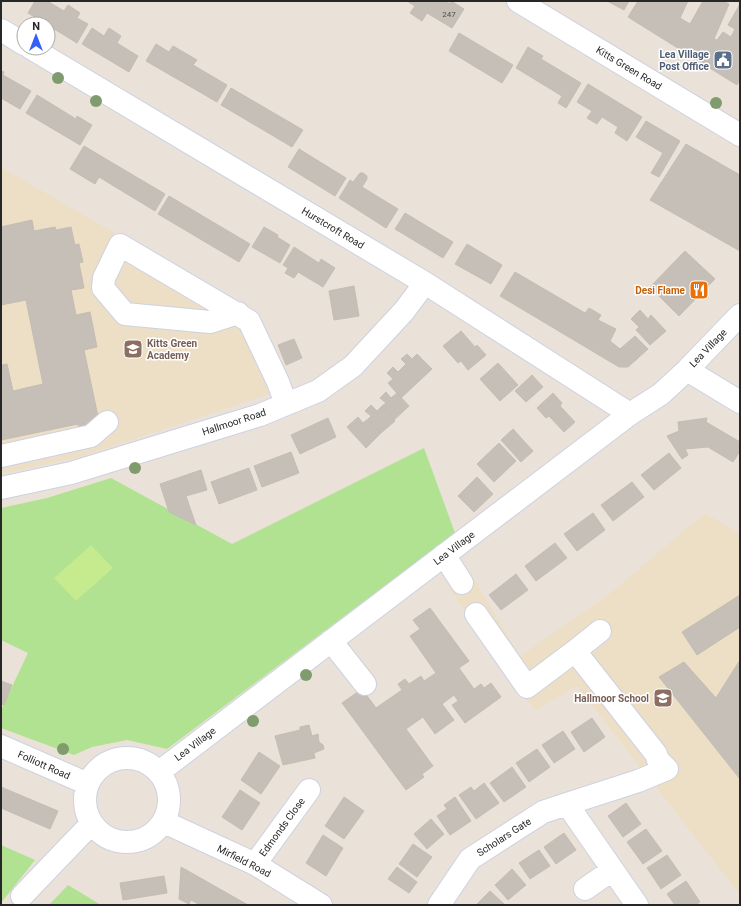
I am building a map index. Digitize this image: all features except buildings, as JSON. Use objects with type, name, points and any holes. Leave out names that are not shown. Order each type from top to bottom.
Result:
[{"type":"street","name":"Kitts Green Road","points":[[528,4],[740,135]]},
{"type":"street","points":[[1,30],[16,39]]},
{"type":"street","name":"Hurstcroft Road","points":[[44,56],[425,282],[630,414]]},
{"type":"street","points":[[238,313],[210,322],[125,314],[103,288],[104,278],[120,245],[219,304],[238,313],[249,320],[278,382],[286,404]]},
{"type":"street","name":"Hallmoor Road","points":[[1,488],[71,473],[260,415],[318,391],[353,366],[404,311],[425,282]]},
{"type":"street","name":"Lea Village","points":[[159,772],[630,414],[661,394],[687,370],[740,315]]},
{"type":"street","points":[[687,370],[740,402]]},
{"type":"street","points":[[1,456],[91,436],[107,422]]},
{"type":"street","points":[[444,555],[462,583]]},
{"type":"street","points":[[476,614],[526,686],[600,631]]},
{"type":"street","points":[[331,641],[366,684]]},
{"type":"street","name":"Scholars Gate","points":[[439,905],[470,860],[543,812],[638,781],[667,769],[658,760],[656,754],[575,650]]},
{"type":"street","name":"Folliott Road","points":[[1,746],[88,784]]},
{"type":"street","points":[[120,758],[134,758],[148,763],[159,772],[166,783],[170,796],[169,810],[164,822],[156,832],[146,839],[122,843],[110,840],[91,824],[86,811],[84,797],[88,784],[95,772],[106,763],[120,758]]},
{"type":"street","name":"Edmonds Close","points":[[255,864],[309,790]]},
{"type":"street","points":[[567,804],[611,870],[637,905]]},
{"type":"street","name":"Mirfield Road","points":[[164,822],[255,864],[321,905]]},
{"type":"street","points":[[22,896],[91,824]]},
{"type":"street","points":[[585,889],[611,870]]},
{"type":"shaded area","name":"Kitts Green Academy","points":[[1,167],[244,308],[285,389],[80,457],[1,474]]},
{"type":"shaded area","name":"Hallmoor School","points":[[705,513],[740,534],[740,895],[577,686],[535,711],[496,659],[449,587],[471,574],[520,656],[609,594]]},
{"type":"green space","points":[[424,448],[455,533],[167,749],[127,740],[92,747],[74,755],[1,728],[1,710],[28,653],[1,640],[1,508],[47,498],[111,478],[232,544]]},
{"type":"green space","points":[[91,545],[113,568],[76,601],[54,578]]},
{"type":"green space","points":[[1,845],[35,860],[1,903]]},
{"type":"green space","points":[[68,885],[101,905],[49,905]]},
{"type":"place","name":"Lea Village Post Office","points":[[723,60]]},
{"type":"place","name":"Desi Flame","points":[[699,290]]},
{"type":"place","name":"Kitts Green Academy","points":[[133,349]]},
{"type":"place","name":"Hallmoor School","points":[[663,698]]}]
